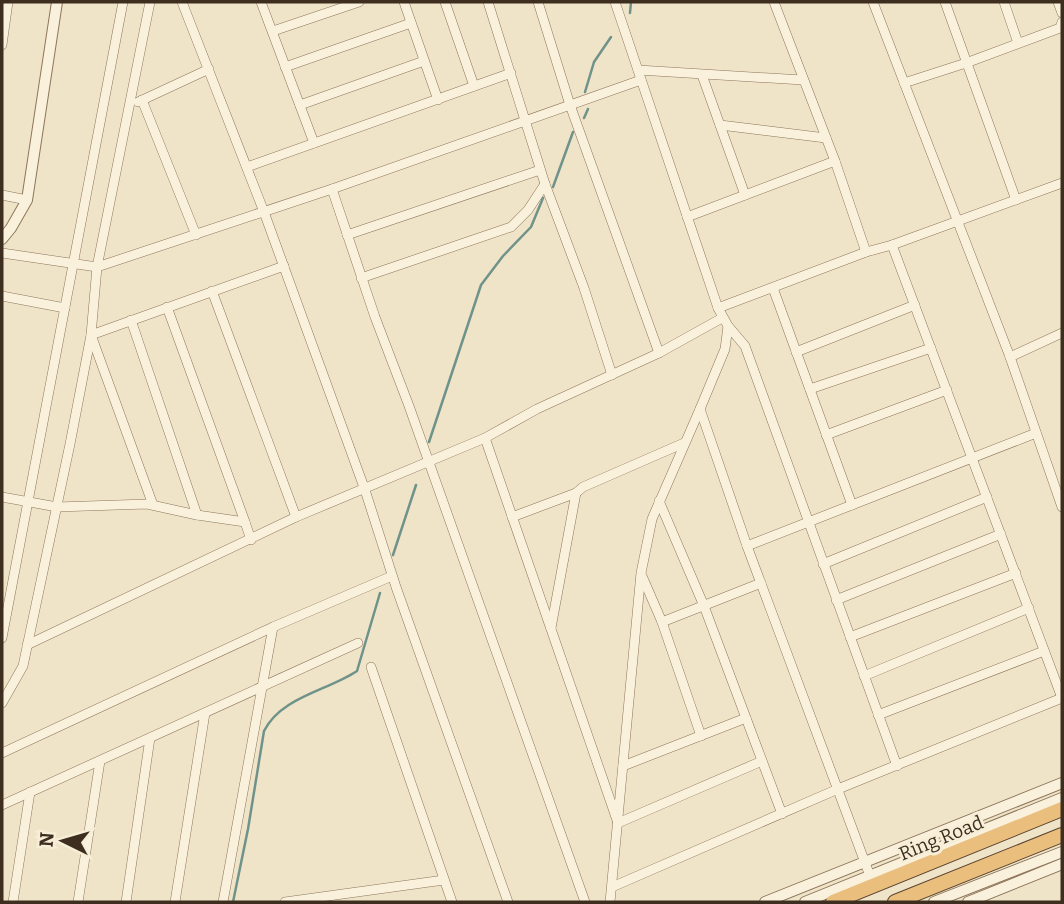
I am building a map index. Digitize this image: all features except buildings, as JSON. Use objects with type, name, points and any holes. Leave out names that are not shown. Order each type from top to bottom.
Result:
[{"type":"highway","name":"Ring Road","points":[[833,902],[1062,809]]},
{"type":"highway","points":[[895,902],[1062,835]]},
{"type":"street","points":[[2,45],[8,2]]},
{"type":"street","points":[[2,239],[27,200],[57,2]]},
{"type":"street","points":[[2,638],[122,2]]},
{"type":"street","points":[[2,703],[23,666],[57,508],[91,335],[97,267],[150,2]]},
{"type":"street","points":[[182,2],[284,266],[508,902]]},
{"type":"street","points":[[261,2],[314,142]]},
{"type":"street","points":[[273,31],[359,2]]},
{"type":"street","points":[[404,2],[438,100]]},
{"type":"street","points":[[445,2],[474,86]]},
{"type":"street","points":[[488,2],[540,170],[584,288],[612,374]]},
{"type":"street","points":[[538,2],[570,105],[659,353]]},
{"type":"street","points":[[615,2],[718,308],[725,322],[745,346],[897,766]]},
{"type":"street","points":[[774,2],[835,161],[866,252]]},
{"type":"street","points":[[873,2],[1010,357],[1062,507]]},
{"type":"street","points":[[945,2],[1016,200]]},
{"type":"street","points":[[1004,2],[1018,43]]},
{"type":"street","points":[[1058,2],[1062,13]]},
{"type":"street","points":[[904,83],[1060,28],[1062,22]]},
{"type":"street","points":[[285,67],[411,23]]},
{"type":"street","points":[[300,105],[424,61]]},
{"type":"street","points":[[130,106],[209,69]]},
{"type":"street","points":[[638,70],[803,80]]},
{"type":"street","points":[[247,167],[511,73]]},
{"type":"street","points":[[702,75],[745,195]]},
{"type":"street","points":[[2,253],[97,267],[527,122],[641,80]]},
{"type":"street","points":[[142,100],[196,235]]},
{"type":"street","points":[[720,125],[826,138]]},
{"type":"street","points":[[687,217],[835,161]]},
{"type":"street","points":[[347,235],[540,170]]},
{"type":"street","points":[[718,308],[1062,183]]},
{"type":"street","points":[[361,278],[511,227],[528,210],[545,184]]},
{"type":"street","points":[[332,189],[361,278],[585,902]]},
{"type":"street","points":[[2,195],[27,200]]},
{"type":"street","points":[[612,887],[838,789],[1062,698],[892,245]]},
{"type":"street","points":[[91,335],[284,266]]},
{"type":"street","points":[[773,288],[852,505]]},
{"type":"street","points":[[212,291],[296,517]]},
{"type":"street","points":[[2,296],[65,308]]},
{"type":"street","points":[[796,352],[915,305]]},
{"type":"street","points":[[167,307],[251,540]]},
{"type":"street","points":[[131,320],[197,515]]},
{"type":"street","points":[[27,645],[296,517],[485,438],[537,409],[725,322]]},
{"type":"street","points":[[610,902],[641,573],[652,519],[725,349],[725,322]]},
{"type":"street","points":[[1010,357],[1062,333]]},
{"type":"street","points":[[91,335],[153,505]]},
{"type":"street","points":[[810,389],[931,348]]},
{"type":"street","points":[[826,435],[947,390]]},
{"type":"street","points":[[700,409],[747,546],[870,876]]},
{"type":"street","points":[[747,546],[1036,433]]},
{"type":"street","points":[[485,438],[618,823]]},
{"type":"street","points":[[512,517],[576,493],[583,486],[684,443]]},
{"type":"street","points":[[551,629],[576,493]]},
{"type":"street","points":[[2,497],[57,508],[153,505],[245,522]]},
{"type":"street","points":[[823,564],[987,497]]},
{"type":"street","points":[[659,501],[704,606],[782,814]]},
{"type":"street","points":[[836,600],[1001,534]]},
{"type":"street","points":[[641,573],[663,622],[701,736]]},
{"type":"street","points":[[850,637],[1016,573]]},
{"type":"street","points":[[2,753],[274,627],[392,576]]},
{"type":"street","points":[[663,622],[761,583]]},
{"type":"street","points":[[864,676],[1029,608]]},
{"type":"street","points":[[223,902],[274,627]]},
{"type":"street","points":[[2,805],[358,643]]},
{"type":"street","points":[[878,715],[1044,651]]},
{"type":"street","points":[[370,667],[452,902]]},
{"type":"street","points":[[175,902],[205,713]]},
{"type":"street","points":[[623,766],[746,718]]},
{"type":"street","points":[[126,902],[150,737]]},
{"type":"street","points":[[78,902],[100,761]]},
{"type":"street","points":[[618,823],[762,761]]},
{"type":"street","points":[[765,902],[1062,783]]},
{"type":"street","points":[[13,902],[30,792]]},
{"type":"street","points":[[805,902],[1062,798]]},
{"type":"street","points":[[934,902],[1062,852]]},
{"type":"street","points":[[968,902],[1062,864]]},
{"type":"street","points":[[285,902],[444,880]]},
{"type":"waterway","points":[[630,13],[631,2]]},
{"type":"waterway","points":[[585,92],[594,62],[611,37]]},
{"type":"waterway","points":[[584,118],[588,109]]},
{"type":"waterway","points":[[553,187],[573,132]]},
{"type":"waterway","points":[[429,442],[481,285],[503,256],[531,227],[543,198]]},
{"type":"waterway","points":[[393,555],[416,485]]},
{"type":"waterway","points":[[233,902],[264,731],[272,719],[293,702],[357,671],[380,593]]}]
